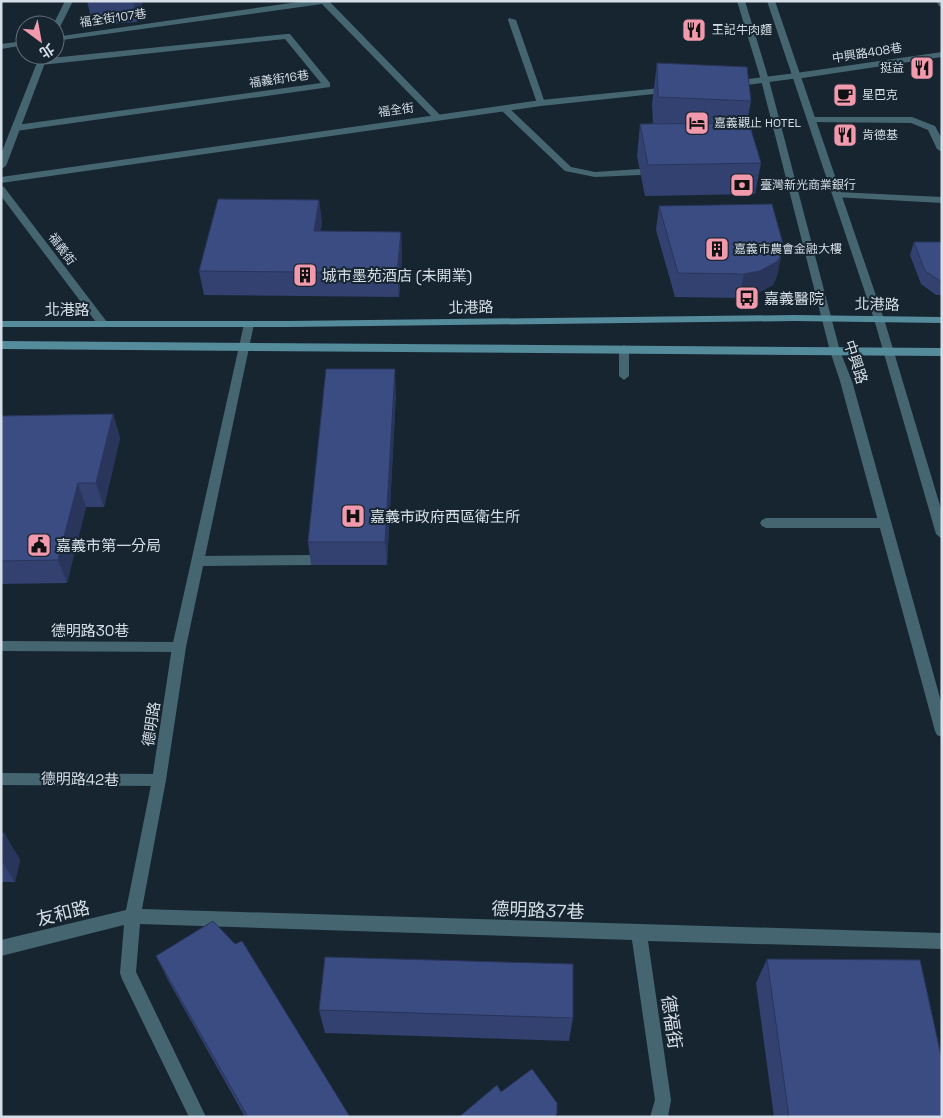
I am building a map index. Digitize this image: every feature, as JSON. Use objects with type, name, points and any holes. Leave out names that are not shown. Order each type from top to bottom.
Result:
[{"type":"main road","name":"北港路","points":[[1,324],[249,324],[827,318],[942,320]]},
{"type":"main road","points":[[1,345],[942,352]]},
{"type":"street","points":[[62,15],[69,1]]},
{"type":"street","name":"福全街107巷","points":[[65,38],[324,1],[437,117]]},
{"type":"street","name":"中興路","points":[[742,1],[765,80],[835,351],[846,381],[942,731]]},
{"type":"street","points":[[771,1],[880,319],[895,379],[942,534]]},
{"type":"street","points":[[512,20],[541,103]]},
{"type":"street","name":"福義街16巷","points":[[16,128],[327,85],[287,36],[65,56]]},
{"type":"street","points":[[1,47],[15,45]]},
{"type":"street","name":"中興路408巷","points":[[796,76],[942,54]]},
{"type":"street","points":[[1,166],[39,65]]},
{"type":"street","points":[[723,85],[796,76]]},
{"type":"street","name":"福全街","points":[[1,180],[541,103],[685,89]]},
{"type":"street","points":[[505,109],[568,168],[579,173],[594,175],[640,172]]},
{"type":"street","points":[[811,120],[912,120],[932,128],[942,149]]},
{"type":"street","name":"福義街","points":[[1,189],[103,324]]},
{"type":"street","points":[[836,195],[942,200]]},
{"type":"street","name":"德明路","points":[[198,1117],[128,973],[133,916],[180,647],[249,324]]},
{"type":"street","points":[[624,349],[624,376]]},
{"type":"street","points":[[766,523],[885,523]]},
{"type":"street","points":[[198,561],[312,560]]},
{"type":"street","name":"德明路30巷","points":[[1,646],[180,647]]},
{"type":"street","name":"德明路42巷","points":[[1,778],[158,780]]},
{"type":"street","name":"德明路37巷","points":[[133,916],[639,934],[942,941]]},
{"type":"street","name":"友和路","points":[[1,948],[133,916]]},
{"type":"street","name":"德福街","points":[[639,934],[663,1100],[659,1117]]},
{"type":"building","points":[[657,63],[747,67],[751,101],[658,97]]},
{"type":"building","points":[[749,123],[761,163],[648,165],[640,124]]},
{"type":"building","points":[[218,199],[319,200],[314,231],[401,232],[397,273],[199,271]]},
{"type":"building","points":[[772,204],[783,244],[778,261],[760,271],[744,274],[678,273],[659,206]]},
{"type":"building","points":[[914,242],[942,242],[942,282],[925,271]]},
{"type":"building","name":"嘉義市政府西區衛生所","points":[[326,369],[395,369],[385,542],[308,542]]},
{"type":"building","name":"嘉義市第一分局","points":[[113,414],[96,483],[78,483],[58,560],[1,561],[1,416]]},
{"type":"building","points":[[1,833],[4,833],[1,844]]},
{"type":"building","points":[[213,921],[235,944],[242,941],[350,1117],[248,1117],[156,956]]},
{"type":"building","points":[[325,957],[573,964],[573,1018],[319,1010]]},
{"type":"building","points":[[767,959],[920,960],[942,1060],[942,1117],[789,1117]]},
{"type":"building","points":[[532,1069],[557,1103],[555,1117],[459,1117],[497,1085],[501,1092]]},
{"type":"place","name":"王記牛肉麵","points":[[694,30]]},
{"type":"place","name":"挺益","points":[[922,68]]},
{"type":"place","name":"星巴克","points":[[845,95]]},
{"type":"place","name":"嘉義觀止 HOTEL","points":[[697,123]]},
{"type":"place","name":"肯德基","points":[[845,135]]},
{"type":"place","name":"臺灣新光商業銀行","points":[[742,185]]},
{"type":"place","name":"嘉義市農會金融大樓","points":[[717,249]]},
{"type":"place","name":"城市墨苑酒店 (未開業)","points":[[305,275]]},
{"type":"place","name":"嘉義醫院","points":[[747,298]]},
{"type":"place","name":"嘉義市政府西區衛生所","points":[[353,516]]},
{"type":"place","name":"嘉義市第一分局","points":[[39,545]]}]
